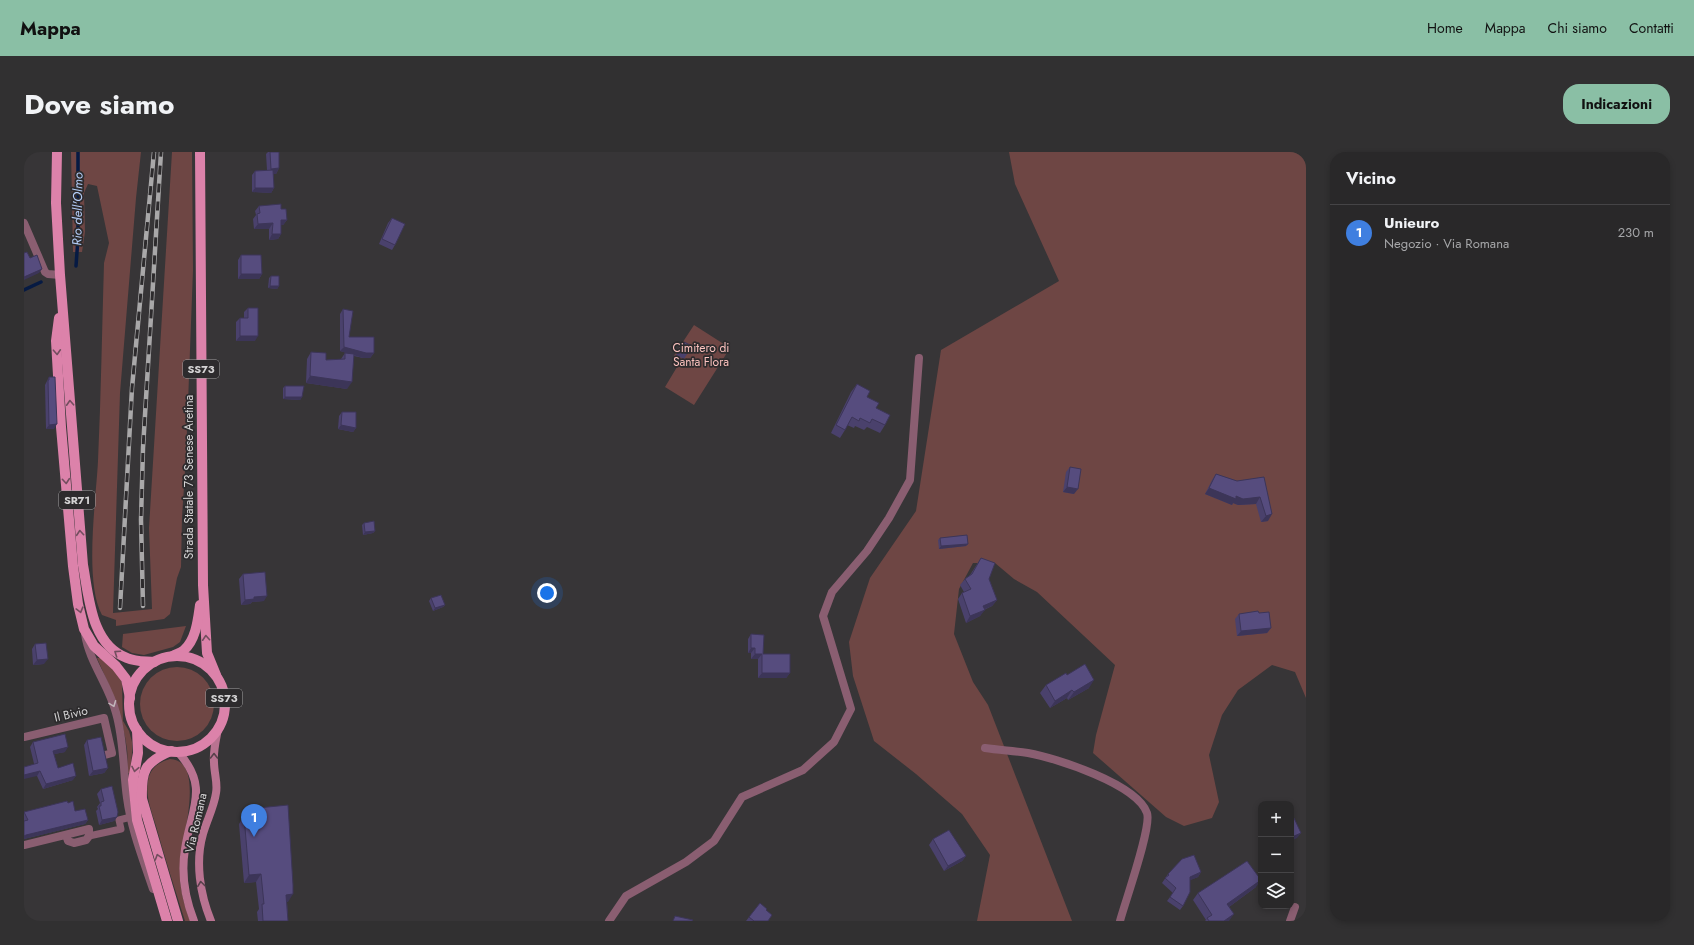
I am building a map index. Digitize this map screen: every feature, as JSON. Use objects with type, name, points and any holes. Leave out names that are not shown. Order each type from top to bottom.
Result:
[{"type":"main road","name":"SR71","points":[[57,152],[56,203],[61,299],[83,565],[95,624],[103,641],[115,652],[137,661],[154,662]]},
{"type":"main road","name":"Strada Statale 73 Senese Aretina","points":[[137,730],[146,740],[158,748],[174,751],[190,750],[201,745],[210,738],[218,729],[224,716],[225,702],[222,688],[207,653],[203,585],[200,152]]},
{"type":"main road","name":"SR71","points":[[61,299],[56,341],[61,427],[73,566],[78,604],[84,629],[94,646],[123,673],[126,679],[130,698]]},
{"type":"main road","name":"Strada Statale 73 Senese Aretina","points":[[167,921],[136,813],[133,780],[138,753],[137,730],[131,715],[130,698],[134,684],[142,671],[154,662],[173,656],[185,650],[192,640],[197,624],[203,585]]},
{"type":"main road","name":"Strada Statale 73 Senese Aretina","points":[[173,656],[189,657],[204,664],[216,675]]},
{"type":"main road","name":"Via Romana","points":[[211,921],[202,892],[200,853],[203,834],[211,813],[216,792],[214,750],[218,729]]},
{"type":"main road","name":"Strada Statale 73 Senese Aretina","points":[[174,751],[156,758],[148,765],[144,772],[141,784],[142,799],[178,921]]},
{"type":"main road","name":"Via Romana","points":[[174,751],[188,762],[194,773],[196,786],[196,808],[185,849],[184,865],[184,884],[194,921]]},
{"type":"street","points":[[24,223],[45,272],[60,275]]},
{"type":"street","points":[[609,921],[626,896],[686,862],[714,841],[742,797],[802,770],[834,742],[851,708],[824,616],[832,592],[867,551],[889,518],[910,480],[919,358]]},
{"type":"street","points":[[84,629],[87,645],[116,713],[122,744],[127,800],[152,889],[164,921]]},
{"type":"street","name":"Il Bivio","points":[[24,737],[104,718],[112,753],[105,755]]},
{"type":"street","points":[[985,748],[1028,753],[1066,763],[1117,785],[1138,799],[1147,813],[1147,832],[1120,921]]},
{"type":"street","points":[[24,846],[66,835],[68,841],[74,843],[86,840],[89,836],[121,829],[119,820],[131,817]]},
{"type":"street","points":[[1290,921],[1295,907]]},
{"type":"green space","points":[[71,152],[141,152],[120,393],[113,613],[152,609],[149,528],[172,152],[192,152],[193,270],[181,567],[177,578],[170,614],[164,619],[116,626],[116,620],[102,615],[97,601],[92,562],[92,540],[98,461],[104,263],[109,243],[97,186],[88,184],[84,193],[85,232],[82,252],[73,252]]},
{"type":"green space","points":[[1009,152],[1306,152],[1306,698],[1295,672],[1272,665],[1238,690],[1222,715],[1209,755],[1219,802],[1212,818],[1184,826],[1166,817],[1093,753],[1096,735],[1115,665],[1037,592],[1014,579],[995,563],[973,563],[959,589],[954,634],[973,682],[988,705],[1072,921],[977,921],[990,855],[962,814],[916,774],[874,741],[853,676],[849,642],[870,578],[916,511],[941,350],[1059,281],[1015,184]]},
{"type":"green space","name":"Cimitero di Santa Flora","points":[[694,325],[730,348],[694,405],[665,387],[680,362],[673,357]]},
{"type":"green space","points":[[186,626],[180,642],[173,647],[144,655],[132,653],[122,647],[123,634]]},
{"type":"green space","points":[[97,658],[101,658],[120,676],[122,684],[123,721],[129,731],[132,742],[130,773],[127,773],[127,749],[119,713]]},
{"type":"green space","points":[[177,667],[198,673],[208,683],[214,704],[208,725],[198,735],[177,741],[156,735],[146,725],[140,704],[146,683],[156,673]]},
{"type":"green space","points":[[170,759],[181,763],[187,773],[190,787],[187,821],[181,853],[180,879],[185,907],[190,921],[185,921],[151,810],[147,792],[149,776],[153,769],[162,762]]},
{"type":"building","points":[[270,152],[279,152],[279,168],[271,169]]},
{"type":"building","points":[[273,170],[274,188],[255,188],[255,171]]},
{"type":"building","points":[[281,204],[281,209],[286,209],[287,220],[281,220],[281,234],[272,234],[273,223],[258,224],[257,214],[260,213],[259,206]]},
{"type":"building","points":[[392,218],[405,224],[395,245],[382,239]]},
{"type":"building","points":[[27,252],[30,258],[37,255],[42,269],[24,277],[24,253]]},
{"type":"building","points":[[241,255],[261,255],[262,274],[241,274]]},
{"type":"building","points":[[271,276],[279,276],[279,286],[270,286]]},
{"type":"building","points":[[248,308],[258,308],[258,336],[240,336],[240,318],[248,318]]},
{"type":"building","points":[[343,309],[353,311],[349,337],[374,337],[374,353],[366,353],[344,347]]},
{"type":"building","points":[[684,342],[692,346],[687,354],[679,349]]},
{"type":"building","points":[[311,352],[326,353],[326,360],[345,359],[345,353],[354,354],[352,382],[310,376]]},
{"type":"building","points":[[49,377],[55,377],[57,424],[49,425],[48,380]]},
{"type":"building","points":[[857,384],[870,391],[867,397],[879,403],[876,408],[890,415],[885,425],[872,419],[870,423],[860,418],[859,421],[852,417],[845,430],[836,425]]},
{"type":"building","points":[[285,386],[304,386],[302,397],[285,397]]},
{"type":"building","points":[[342,412],[356,412],[356,428],[341,425]]},
{"type":"building","points":[[1070,467],[1081,469],[1078,489],[1067,487]]},
{"type":"building","points":[[1216,474],[1237,481],[1264,477],[1272,514],[1266,516],[1260,497],[1243,499],[1236,496],[1236,499],[1209,488]]},
{"type":"building","points":[[374,521],[375,531],[365,532],[364,523]]},
{"type":"building","points":[[967,535],[968,544],[941,546],[940,538]]},
{"type":"building","points":[[981,558],[995,563],[989,579],[997,600],[983,606],[985,610],[970,616],[962,593],[971,589],[965,579],[972,574]]},
{"type":"building","points":[[265,572],[267,596],[254,597],[254,599],[245,600],[243,574]]},
{"type":"building","points":[[441,595],[445,605],[435,608],[431,598]]},
{"type":"building","points":[[1258,611],[1259,613],[1269,612],[1271,628],[1241,631],[1239,614]]},
{"type":"building","points":[[751,634],[764,635],[763,654],[790,654],[790,673],[762,673],[762,654],[755,654],[755,648],[751,648]]},
{"type":"building","points":[[46,643],[48,659],[37,660],[35,644]]},
{"type":"building","points":[[1085,664],[1094,680],[1074,692],[1072,690],[1055,701],[1046,685]]},
{"type":"building","points":[[65,734],[68,747],[53,751],[58,768],[73,763],[76,776],[46,784],[40,771],[24,775],[24,767],[38,763],[33,742]]},
{"type":"building","points":[[101,737],[108,768],[93,771],[87,740]]},
{"type":"building","points":[[112,786],[118,812],[117,817],[102,820],[99,806],[101,806],[101,802],[104,801],[101,789]]},
{"type":"building","points":[[67,801],[68,803],[73,801],[75,811],[85,809],[88,820],[24,836],[24,821],[28,820],[24,812]]},
{"type":"building","points":[[288,805],[293,894],[286,895],[288,921],[263,921],[262,904],[264,904],[261,874],[249,875],[244,816],[259,816],[258,808]]},
{"type":"building","points":[[1294,818],[1301,833],[1294,836]]},
{"type":"building","points":[[949,830],[966,856],[948,866],[933,839]]},
{"type":"building","points":[[1194,855],[1201,872],[1190,877],[1190,892],[1183,906],[1170,897],[1176,888],[1165,878],[1182,859]]},
{"type":"building","points":[[1247,861],[1258,876],[1258,882],[1227,904],[1234,914],[1224,921],[1209,921],[1207,918],[1212,915],[1198,893]]},
{"type":"building","points":[[760,903],[772,915],[768,921],[754,921],[749,917]]},
{"type":"building","points":[[675,916],[693,920],[673,921]]},
{"type":"waterway","name":"Rio dell'Olmo","points":[[76,266],[78,238],[78,152]]},
{"type":"waterway","name":"Rio dell'Olmo","points":[[24,290],[41,282]]},
{"type":"railway","points":[[120,608],[132,388],[154,152]]},
{"type":"railway","points":[[143,606],[141,520],[143,448],[161,152]]},
{"type":"place","name":"Unieuro","points":[[254,837]]}]
